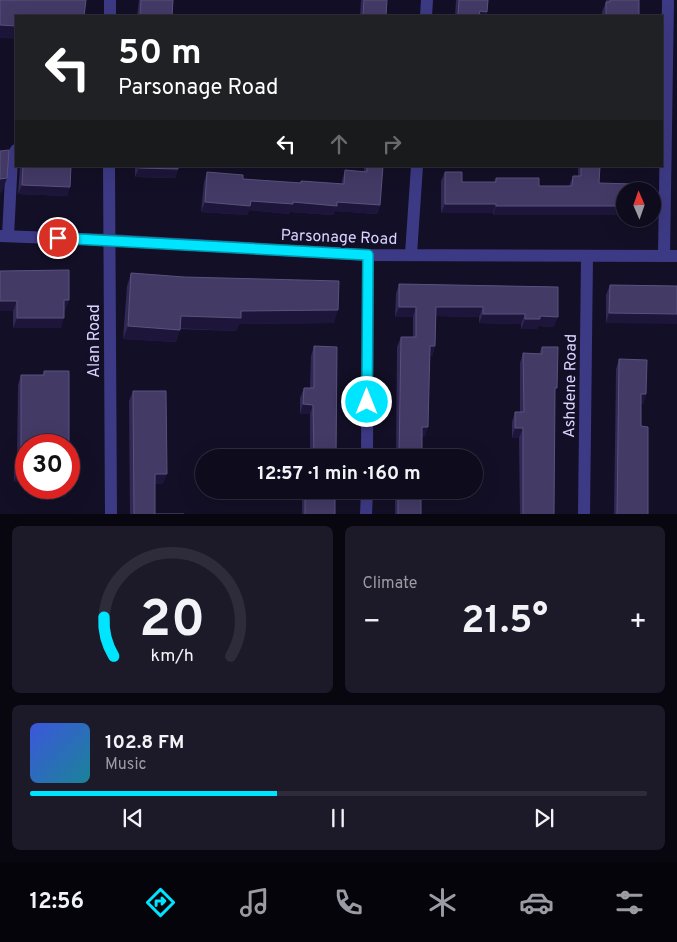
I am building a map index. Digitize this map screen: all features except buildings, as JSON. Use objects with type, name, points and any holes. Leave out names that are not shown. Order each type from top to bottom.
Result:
[{"type":"street","points":[[110,0],[110,15]]},
{"type":"street","points":[[426,15],[427,0]]},
{"type":"street","points":[[664,256],[668,0]]},
{"type":"street","points":[[4,236],[12,158],[15,152]]},
{"type":"street","name":"Alan Road","points":[[109,167],[111,514]]},
{"type":"street","points":[[412,254],[417,167]]},
{"type":"street","name":"Parsonage Road","points":[[4,236],[368,255],[677,256]]},
{"type":"street","points":[[367,449],[368,255]]},
{"type":"street","name":"Ashdene Road","points":[[584,514],[587,257]]},
{"type":"street","points":[[366,514],[367,499]]},
{"type":"route","points":[[58,238],[368,255],[367,402]]}]
